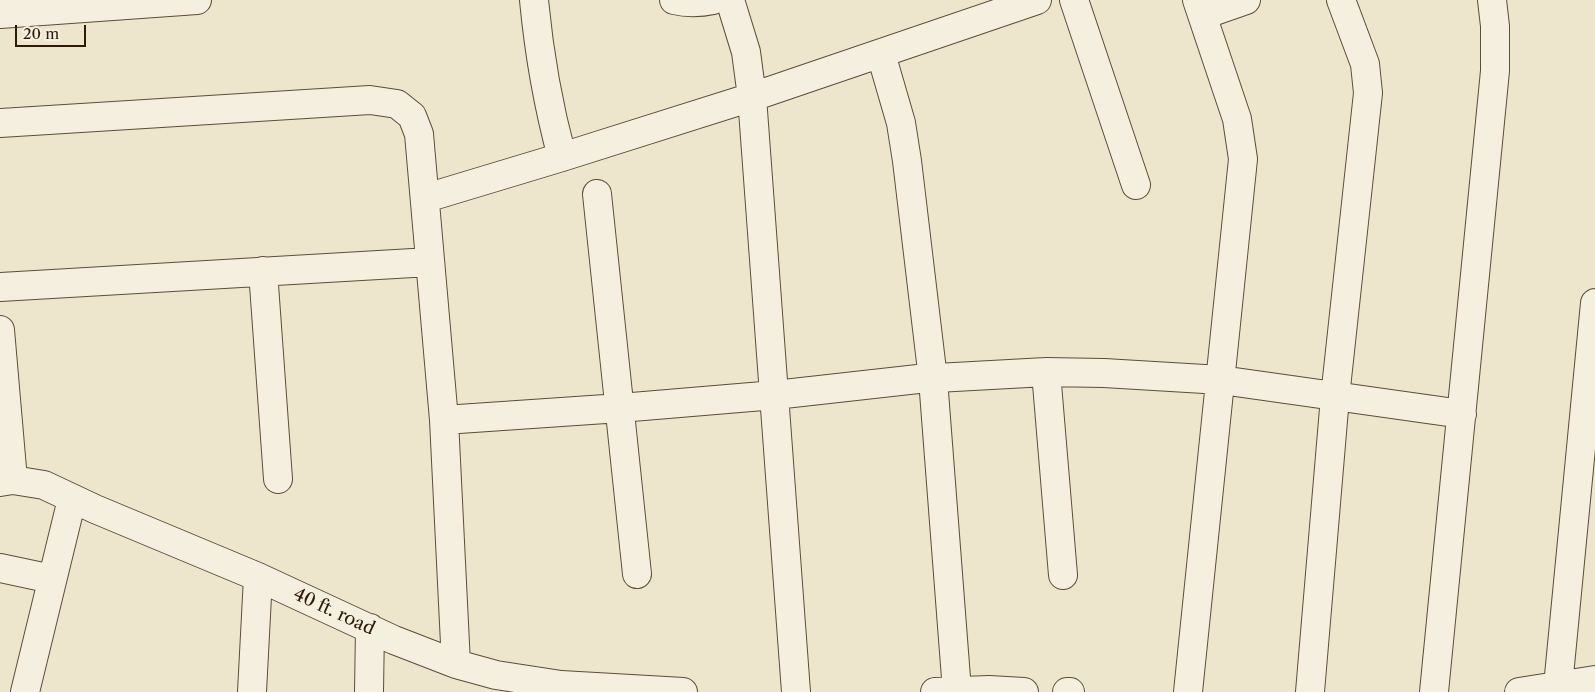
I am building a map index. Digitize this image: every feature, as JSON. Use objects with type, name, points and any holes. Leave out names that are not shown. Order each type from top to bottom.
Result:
[{"type":"street","points":[[0,14],[117,2],[197,0]]},
{"type":"street","points":[[534,0],[550,112],[562,157]]},
{"type":"street","points":[[674,0],[692,3],[713,0]]},
{"type":"street","points":[[730,0],[746,52],[752,97],[796,692]]},
{"type":"street","points":[[426,198],[752,97],[1037,0]]},
{"type":"street","points":[[1074,0],[1136,185]]},
{"type":"street","points":[[1188,692],[1243,159],[1237,119],[1200,8],[1246,0]]},
{"type":"street","points":[[1310,692],[1335,397],[1368,93],[1366,64],[1341,0]]},
{"type":"street","points":[[1434,692],[1495,71],[1495,26],[1492,0]]},
{"type":"street","points":[[881,54],[902,123],[908,160],[933,378],[946,692],[989,690],[1024,692]]},
{"type":"street","points":[[0,123],[370,100],[397,104],[412,116],[419,134],[426,198],[444,420],[456,664]]},
{"type":"street","points":[[596,194],[637,574]]},
{"type":"street","points":[[0,287],[430,262]]},
{"type":"street","points":[[263,271],[278,479]]},
{"type":"street","points":[[1558,686],[1593,343],[1595,303]]},
{"type":"street","points":[[0,330],[6,481]]},
{"type":"street","points":[[444,420],[775,395],[933,378],[1046,372],[1104,373],[1221,380],[1462,414]]},
{"type":"street","points":[[1046,372],[1063,575]]},
{"type":"street","name":"40 ft. road","points":[[6,481],[44,485],[72,499],[258,577],[370,628],[456,664],[496,684],[562,685],[614,690],[683,692]]},
{"type":"street","points":[[25,692],[72,499]]},
{"type":"street","points":[[0,568],[52,579]]},
{"type":"street","points":[[252,692],[258,577]]},
{"type":"street","points":[[368,692],[370,628]]},
{"type":"street","points":[[1519,692],[1595,680]]}]
